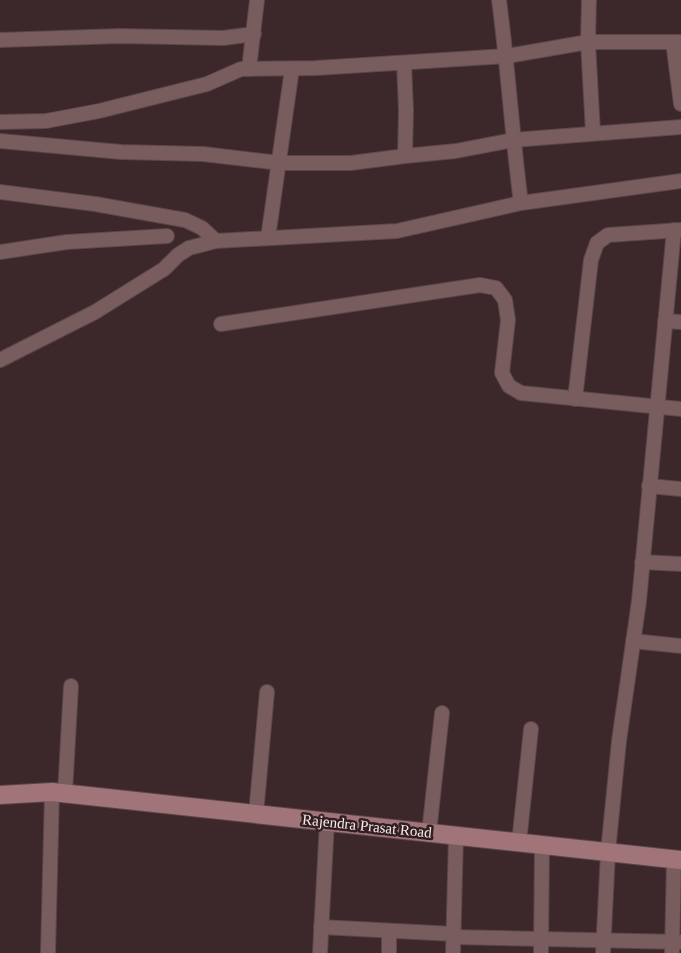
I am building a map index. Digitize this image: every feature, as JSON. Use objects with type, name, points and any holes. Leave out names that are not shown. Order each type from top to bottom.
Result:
[{"type":"street","points":[[249,69],[257,0]]},
{"type":"street","points":[[499,0],[507,56],[513,140],[521,202]]},
{"type":"street","points":[[589,0],[588,42],[592,134]]},
{"type":"street","points":[[0,40],[120,36],[223,38],[254,34]]},
{"type":"street","points":[[0,122],[46,121],[99,111],[207,84],[241,69],[292,69],[507,56],[588,42],[677,42],[681,104]]},
{"type":"street","points":[[404,63],[405,156]]},
{"type":"street","points":[[268,238],[292,69]]},
{"type":"street","points":[[0,141],[121,152],[203,154],[280,163],[351,163],[456,151],[513,140],[681,127]]},
{"type":"street","points":[[0,360],[95,312],[164,269],[189,248],[216,241],[397,231],[521,202],[681,181]]},
{"type":"street","points":[[0,192],[95,204],[194,223],[216,241]]},
{"type":"street","points":[[173,219],[167,236],[178,255]]},
{"type":"street","points":[[575,399],[591,260],[597,243],[608,235],[678,230],[665,321],[642,562],[619,741],[608,852],[604,946]]},
{"type":"street","points":[[0,252],[67,242],[167,236]]},
{"type":"street","points":[[221,324],[480,285],[496,288],[506,300],[508,320],[502,373],[509,386],[521,393],[681,409]]},
{"type":"street","points":[[665,321],[681,322]]},
{"type":"street","points":[[649,486],[681,489]]},
{"type":"street","points":[[642,562],[681,564]]},
{"type":"street","points":[[633,641],[681,646]]},
{"type":"street","points":[[48,953],[59,793],[71,686]]},
{"type":"street","points":[[256,814],[267,692]]},
{"type":"street","points":[[429,833],[442,713]]},
{"type":"street","points":[[519,843],[531,729]]},
{"type":"street","name":"Rajendra Prasat Road","points":[[0,795],[59,793],[677,860]]},
{"type":"street","points":[[320,953],[327,822]]},
{"type":"street","points":[[453,953],[456,836]]},
{"type":"street","points":[[541,946],[542,845]]},
{"type":"street","points":[[321,927],[454,936],[541,946],[675,946],[677,860]]},
{"type":"street","points":[[389,932],[389,953]]}]
